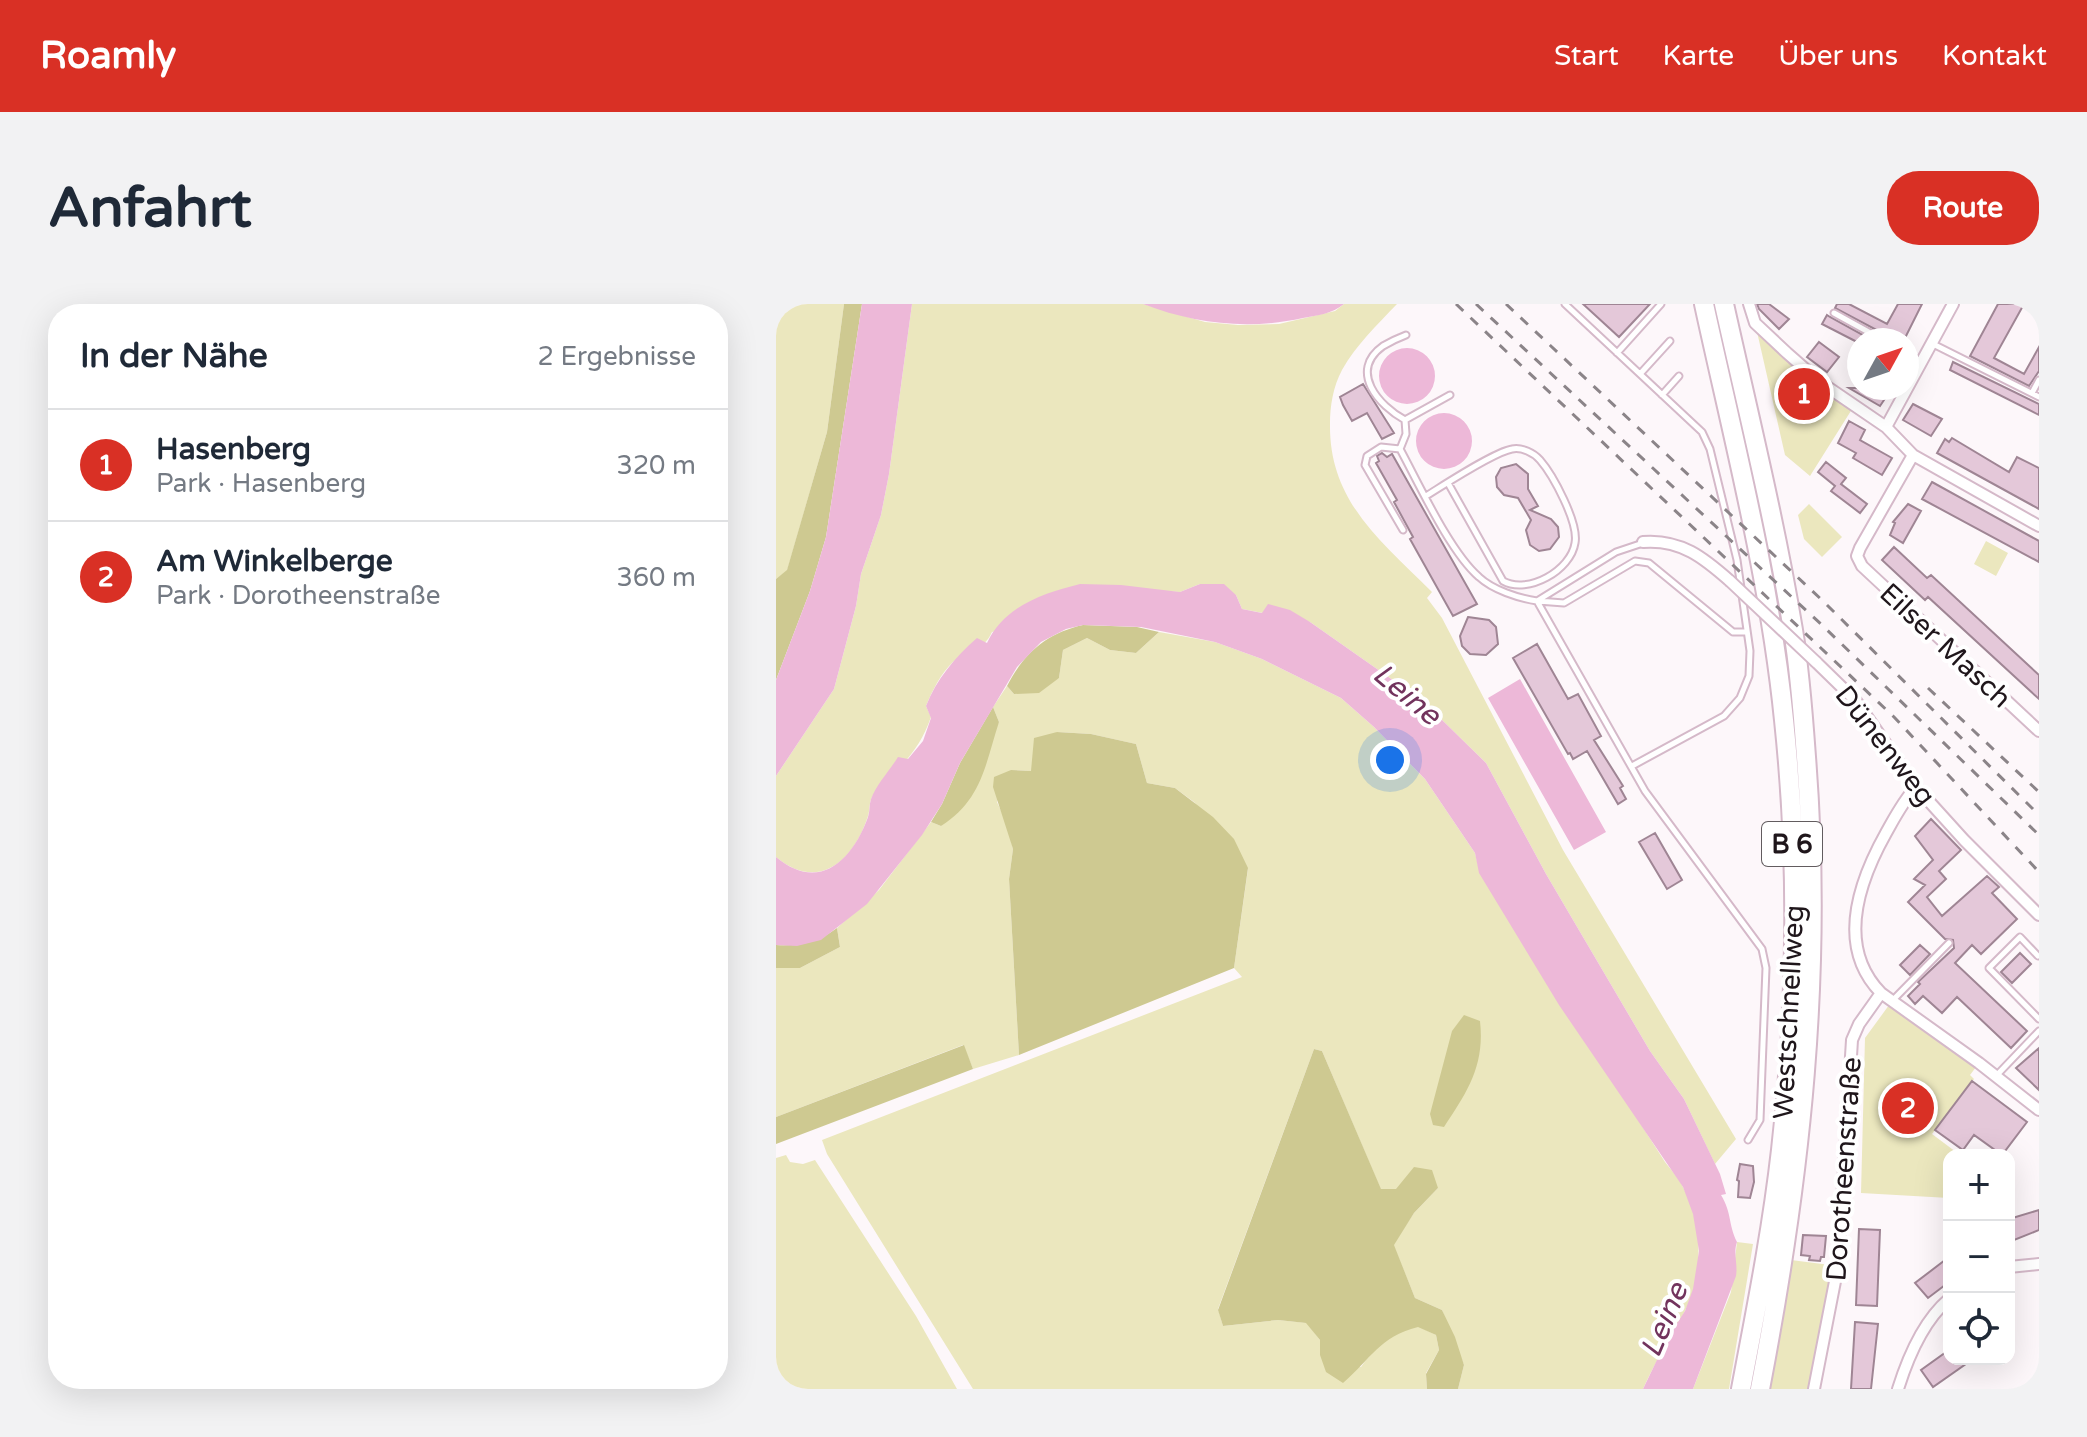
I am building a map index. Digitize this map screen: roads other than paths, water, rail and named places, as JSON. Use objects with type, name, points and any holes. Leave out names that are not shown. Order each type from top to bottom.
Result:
[{"type":"highway","name":"Westschnellweg","points":[[1704,304],[1774,639],[1791,812],[1792,992],[1786,1093],[1771,1220],[1741,1389]]},
{"type":"highway","name":"Westschnellweg","points":[[1724,304],[1794,632],[1810,810],[1813,916],[1806,1079],[1790,1223],[1760,1389]]},
{"type":"street","points":[[1749,304],[1755,323],[1787,353],[1820,382],[1886,427],[1913,455],[2039,526]]},
{"type":"street","points":[[1886,427],[1953,304]]},
{"type":"street","name":"Eilser Masch","points":[[1913,455],[1857,556],[1862,566],[2039,731]]},
{"type":"street","name":"Dünenweg","points":[[1643,542],[1671,543],[1704,558],[1816,662],[1856,701],[1916,787],[2039,915]]},
{"type":"street","points":[[1916,787],[1907,796],[1873,856],[1858,896],[1854,930],[1862,969],[1881,993],[2039,1110]]},
{"type":"street","name":"Dorotheenstraße","points":[[1814,1389],[1838,1266],[1852,1040],[1859,1024],[1881,993]]},
{"type":"street","points":[[2015,1266],[2039,1264]]},
{"type":"street","points":[[1898,1389],[1921,1334],[1943,1306]]},
{"type":"lane","points":[[1565,304],[1702,432],[1710,449],[1737,560],[1750,651],[1749,676],[1740,698],[1724,716],[1632,766]]},
{"type":"lane","points":[[1617,353],[1661,304]]},
{"type":"lane","points":[[1834,313],[1861,328]]},
{"type":"lane","points":[[1405,420],[1387,410],[1374,396],[1368,379],[1369,365],[1380,348],[1406,335]]},
{"type":"lane","points":[[1640,374],[1670,341]]},
{"type":"lane","points":[[1932,343],[2039,397]]},
{"type":"lane","points":[[1662,395],[1679,376]]},
{"type":"lane","points":[[2032,393],[2039,380]]},
{"type":"lane","points":[[1405,420],[1450,395]]},
{"type":"lane","points":[[1400,449],[1406,434],[1405,420]]},
{"type":"lane","points":[[1400,449],[1381,447],[1367,456],[1365,465],[1403,530]]},
{"type":"lane","points":[[1400,449],[1466,563],[1480,579],[1521,598],[1564,603],[1635,561],[1649,563],[1733,632],[1747,632]]},
{"type":"lane","points":[[1426,496],[1448,483],[1513,449],[1528,451],[1539,459],[1573,521],[1576,533],[1572,554],[1547,578],[1535,584],[1519,586],[1503,581],[1448,483]]},
{"type":"lane","points":[[1537,601],[1616,552],[1643,542]]},
{"type":"lane","points":[[1498,588],[1503,581]]},
{"type":"lane","points":[[1537,601],[1645,791],[1762,949],[1766,968],[1760,1120],[1748,1140]]},
{"type":"lane","points":[[2038,956],[2020,937],[1989,968],[2039,1019]]},
{"type":"lane","points":[[1892,1001],[1949,943]]},
{"type":"lane","points":[[1996,1076],[2039,1031]]},
{"type":"lane","points":[[2028,1043],[2039,1039]]},
{"type":"water","points":[[862,304],[912,304],[889,474],[881,515],[861,574],[856,606],[834,689],[776,776],[776,680],[810,591],[826,537]]},
{"type":"water","points":[[1143,304],[1344,304],[1314,316],[1283,322],[1242,324],[1182,316]]},
{"type":"water","points":[[1407,348],[1427,356],[1435,376],[1427,396],[1407,404],[1387,396],[1379,376],[1387,356]]},
{"type":"water","points":[[1444,413],[1464,421],[1472,441],[1464,461],[1444,469],[1424,461],[1416,441],[1424,421]]},
{"type":"water","name":"Leine","points":[[1080,584],[1180,592],[1200,584],[1224,584],[1236,595],[1242,609],[1262,613],[1268,604],[1290,610],[1397,683],[1439,717],[1486,763],[1546,874],[1650,1051],[1684,1099],[1720,1174],[1726,1194],[1721,1195],[1737,1242],[1736,1276],[1693,1389],[1643,1389],[1668,1337],[1685,1311],[1693,1289],[1699,1251],[1693,1214],[1683,1187],[1559,1005],[1479,873],[1475,853],[1425,779],[1341,698],[1262,659],[1215,642],[1141,627],[1083,625],[1066,629],[1041,642],[1017,667],[922,835],[867,904],[821,940],[797,946],[776,945],[776,857],[806,872],[820,872],[843,858],[861,833],[871,799],[880,783],[898,757],[908,759],[923,741],[931,718],[926,706],[954,661],[977,638],[987,643],[994,630],[1014,610],[1039,597]]},
{"type":"water","points":[[1520,679],[1606,832],[1574,850],[1488,698]]},
{"type":"railway","points":[[1456,304],[1894,717],[2039,872]]},
{"type":"railway","points":[[1476,304],[1823,626],[2039,835]]},
{"type":"railway","points":[[1506,304],[1824,602],[2039,815]]},
{"type":"railway","points":[[1928,688],[2039,792]]},
{"type":"place","name":"Hasenberg","points":[[1804,394]]},
{"type":"place","name":"Am Winkelberge","points":[[1908,1108]]}]
